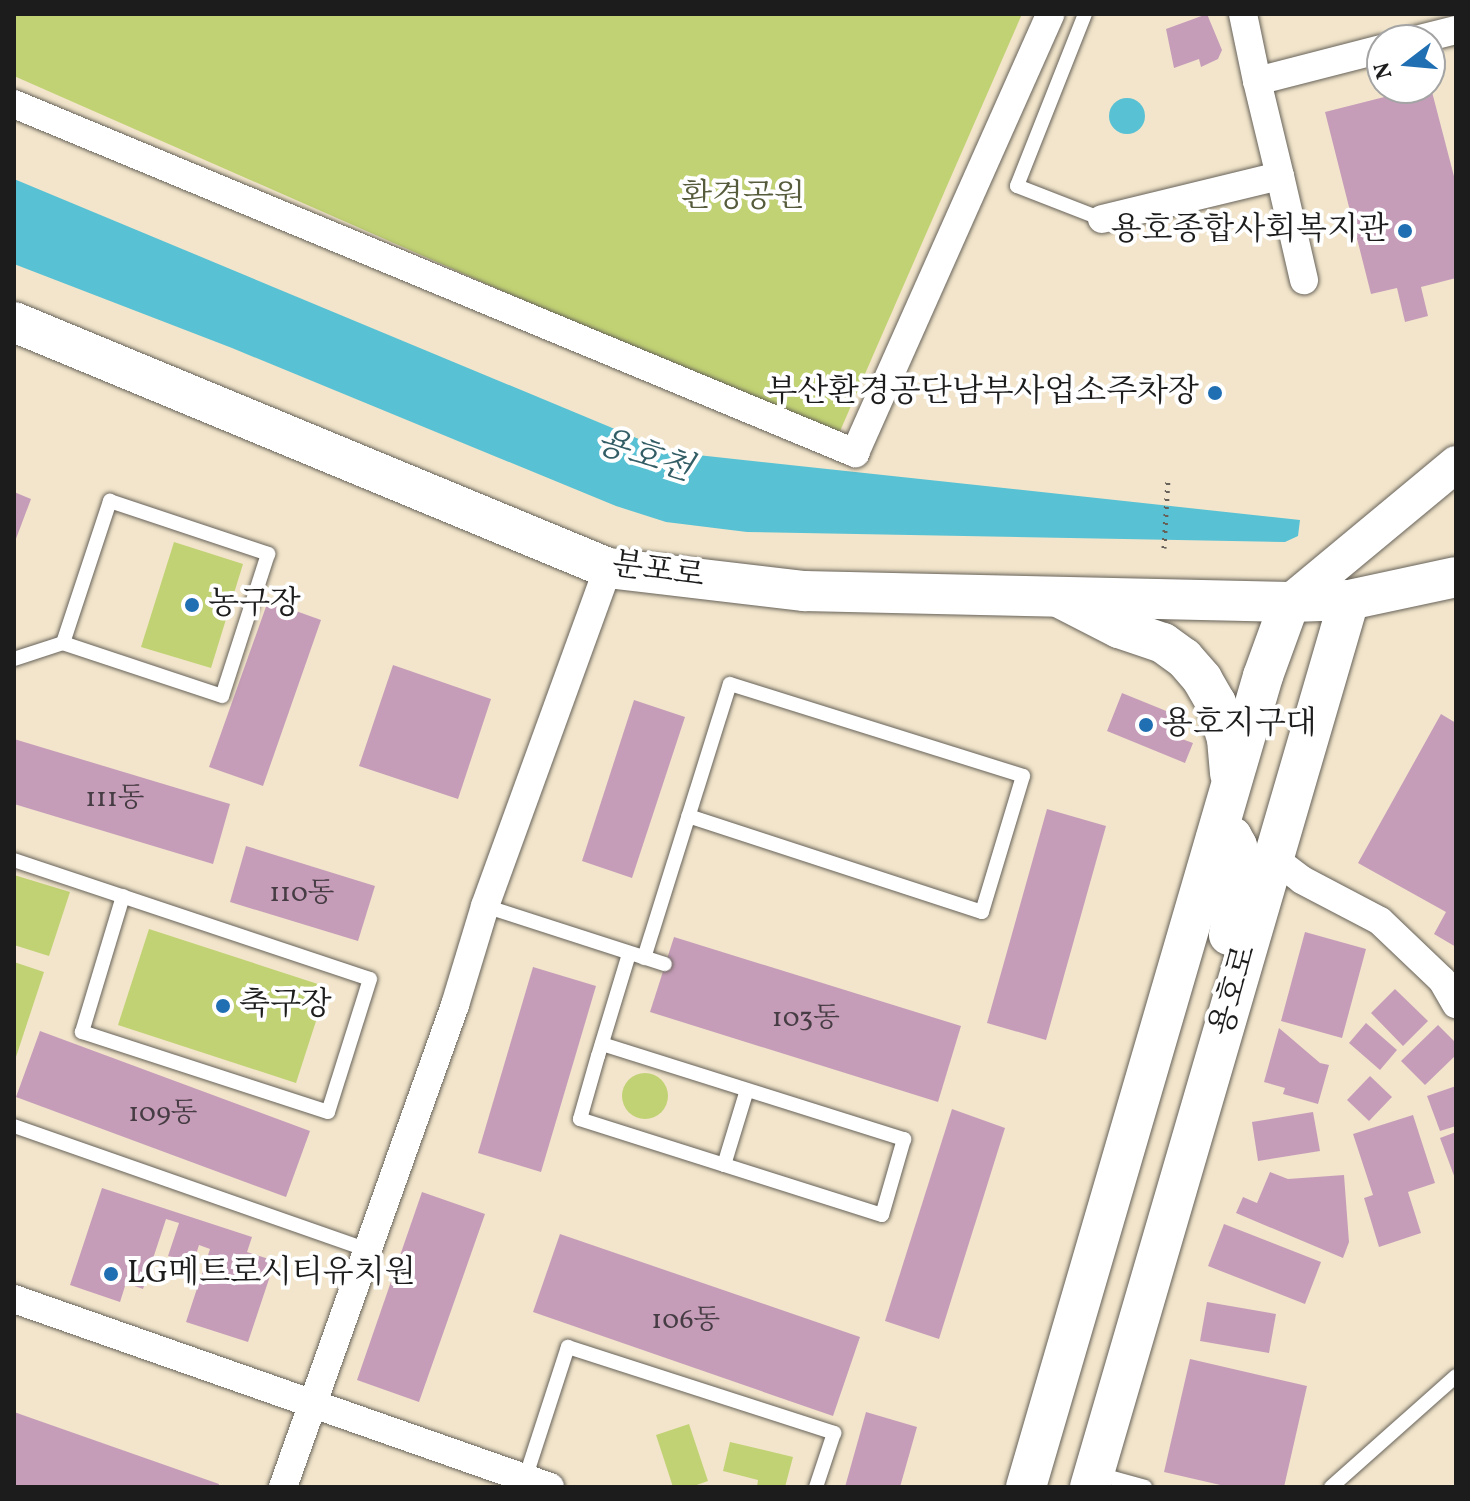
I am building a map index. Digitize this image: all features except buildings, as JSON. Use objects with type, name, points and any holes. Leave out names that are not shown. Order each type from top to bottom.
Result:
[{"type":"main road","name":"분포로","points":[[14,322],[608,568],[804,591],[1290,602],[1349,600]]},
{"type":"main road","points":[[1349,600],[1456,577]]},
{"type":"main road","points":[[1055,596],[1119,628],[1163,643],[1184,658],[1202,679],[1216,703],[1227,739],[1231,787]]},
{"type":"main road","name":"용호로","points":[[1092,1480],[1349,600]]},
{"type":"main road","name":"용호로","points":[[1026,1487],[1231,787],[1290,602]]},
{"type":"main road","points":[[1216,838],[1232,837],[1237,846],[1238,889],[1227,946],[1237,985]]},
{"type":"street","points":[[14,104],[855,453],[1050,14]]},
{"type":"street","points":[[1243,14],[1304,280]]},
{"type":"street","points":[[1257,81],[1366,53]]},
{"type":"street","points":[[1102,219],[1280,176]]},
{"type":"street","points":[[1290,602],[1456,464]]},
{"type":"street","points":[[1349,600],[1407,506]]},
{"type":"street","points":[[283,1487],[455,1005],[485,906],[608,568]]},
{"type":"street","points":[[1273,858],[1302,880],[1380,921],[1442,980],[1456,1004]]},
{"type":"street","points":[[14,1299],[537,1483]]},
{"type":"lane","points":[[1085,14],[1017,186],[1102,219]]},
{"type":"lane","points":[[14,659],[63,643],[222,696],[268,554],[110,501],[63,643]]},
{"type":"lane","points":[[644,958],[688,816],[730,684],[1023,776],[982,912],[688,816]]},
{"type":"lane","points":[[14,860],[123,896],[370,979],[328,1112],[82,1032],[123,896]]},
{"type":"lane","points":[[485,906],[665,964]]},
{"type":"lane","points":[[602,1044],[904,1139],[882,1215],[580,1119],[602,1044],[629,954]]},
{"type":"lane","points":[[724,1165],[747,1090]]},
{"type":"lane","points":[[14,1126],[366,1249]]},
{"type":"lane","points":[[537,1483],[568,1347],[834,1433],[816,1487]]},
{"type":"lane","points":[[1331,1487],[1456,1376]]},
{"type":"lane","points":[[1092,1480],[1145,1487]]},
{"type":"path","points":[[1164,548],[1168,478]]},
{"type":"green space","name":"환경공원","points":[[14,14],[1022,14],[837,438],[14,76]]},
{"type":"green space","name":"농구장","points":[[174,542],[243,564],[211,668],[141,647]]},
{"type":"green space","points":[[14,875],[70,892],[49,956],[14,945]]},
{"type":"green space","name":"축구장","points":[[149,929],[327,987],[296,1083],[118,1025]]},
{"type":"green space","points":[[14,962],[44,972],[14,1063]]},
{"type":"green space","points":[[645,1073],[662,1079],[668,1096],[662,1113],[645,1119],[628,1113],[622,1096],[628,1079]]},
{"type":"green space","points":[[689,1424],[708,1481],[691,1487],[673,1487],[656,1435]]},
{"type":"green space","points":[[730,1442],[793,1457],[785,1487],[757,1487],[758,1480],[723,1471]]},
{"type":"water","points":[[1127,98],[1139,104],[1145,116],[1139,128],[1127,134],[1115,128],[1109,116],[1115,104]]},
{"type":"water","name":"용호천","points":[[14,179],[670,452],[1300,520],[1298,536],[1285,542],[747,532],[666,522],[616,506],[232,348],[14,264]]},
{"type":"place","name":"용호종합사회복지관","points":[[1405,231]]},
{"type":"place","name":"부산환경공단남부사업소주차장","points":[[1215,393]]},
{"type":"place","name":"농구장","points":[[192,605]]},
{"type":"place","name":"용호지구대","points":[[1146,725]]},
{"type":"place","name":"축구장","points":[[223,1006]]},
{"type":"place","name":"LG메트로시티유치원","points":[[111,1274]]}]
